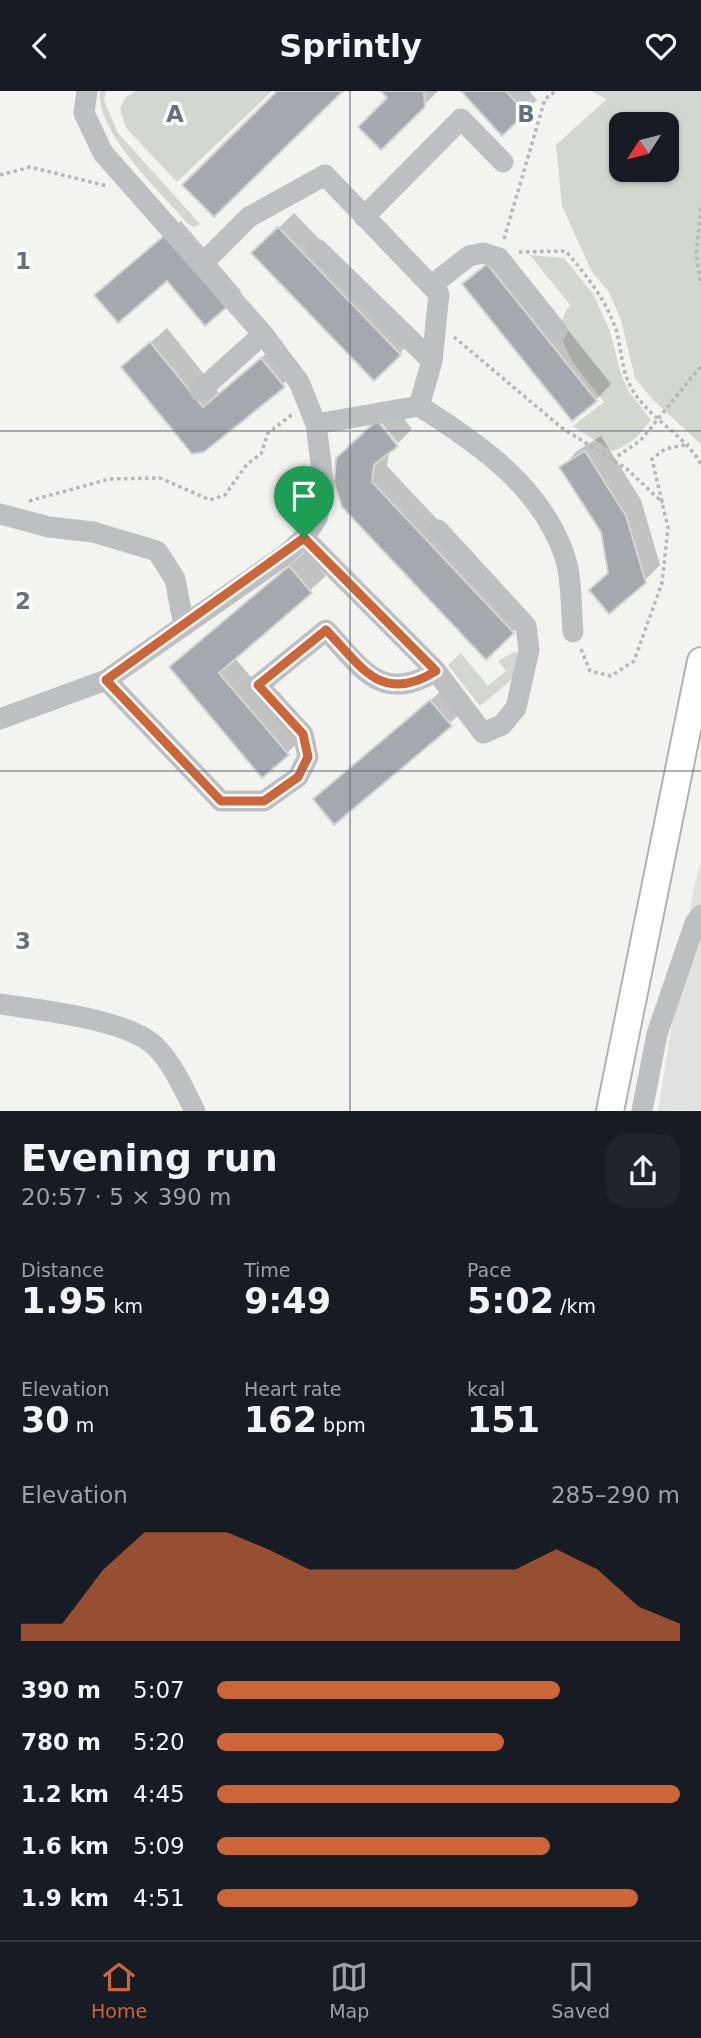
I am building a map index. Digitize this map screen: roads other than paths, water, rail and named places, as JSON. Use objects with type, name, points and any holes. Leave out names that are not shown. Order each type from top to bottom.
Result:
[{"type":"main road","points":[[610,1111],[701,661]]},
{"type":"street","points":[[0,719],[106,680],[184,626],[304,538],[317,518],[324,487],[316,424],[299,382],[263,334],[103,153],[84,113],[87,91]]},
{"type":"street","points":[[365,216],[461,119],[503,162]]},
{"type":"street","points":[[202,264],[249,217],[324,175],[439,294],[432,361],[419,406]]},
{"type":"street","points":[[317,249],[432,361]]},
{"type":"street","points":[[432,285],[469,255],[483,253],[499,258],[557,331]]},
{"type":"street","points":[[200,391],[263,334]]},
{"type":"street","points":[[316,424],[419,406],[470,437],[514,476],[554,531],[566,559],[573,632]]},
{"type":"street","points":[[0,514],[49,527],[93,532],[157,551],[176,579],[184,626]]},
{"type":"street","points":[[304,538],[436,671],[482,733],[502,725],[516,708],[529,650],[526,626],[439,530]]},
{"type":"street","points":[[106,680],[221,801],[264,801],[298,777],[308,757],[303,734],[258,685],[326,630],[375,681],[402,687],[436,671]]},
{"type":"street","points":[[642,1111],[657,1034],[695,923],[701,915]]},
{"type":"street","points":[[0,1004],[103,1021],[152,1043],[169,1062],[195,1111]]}]
